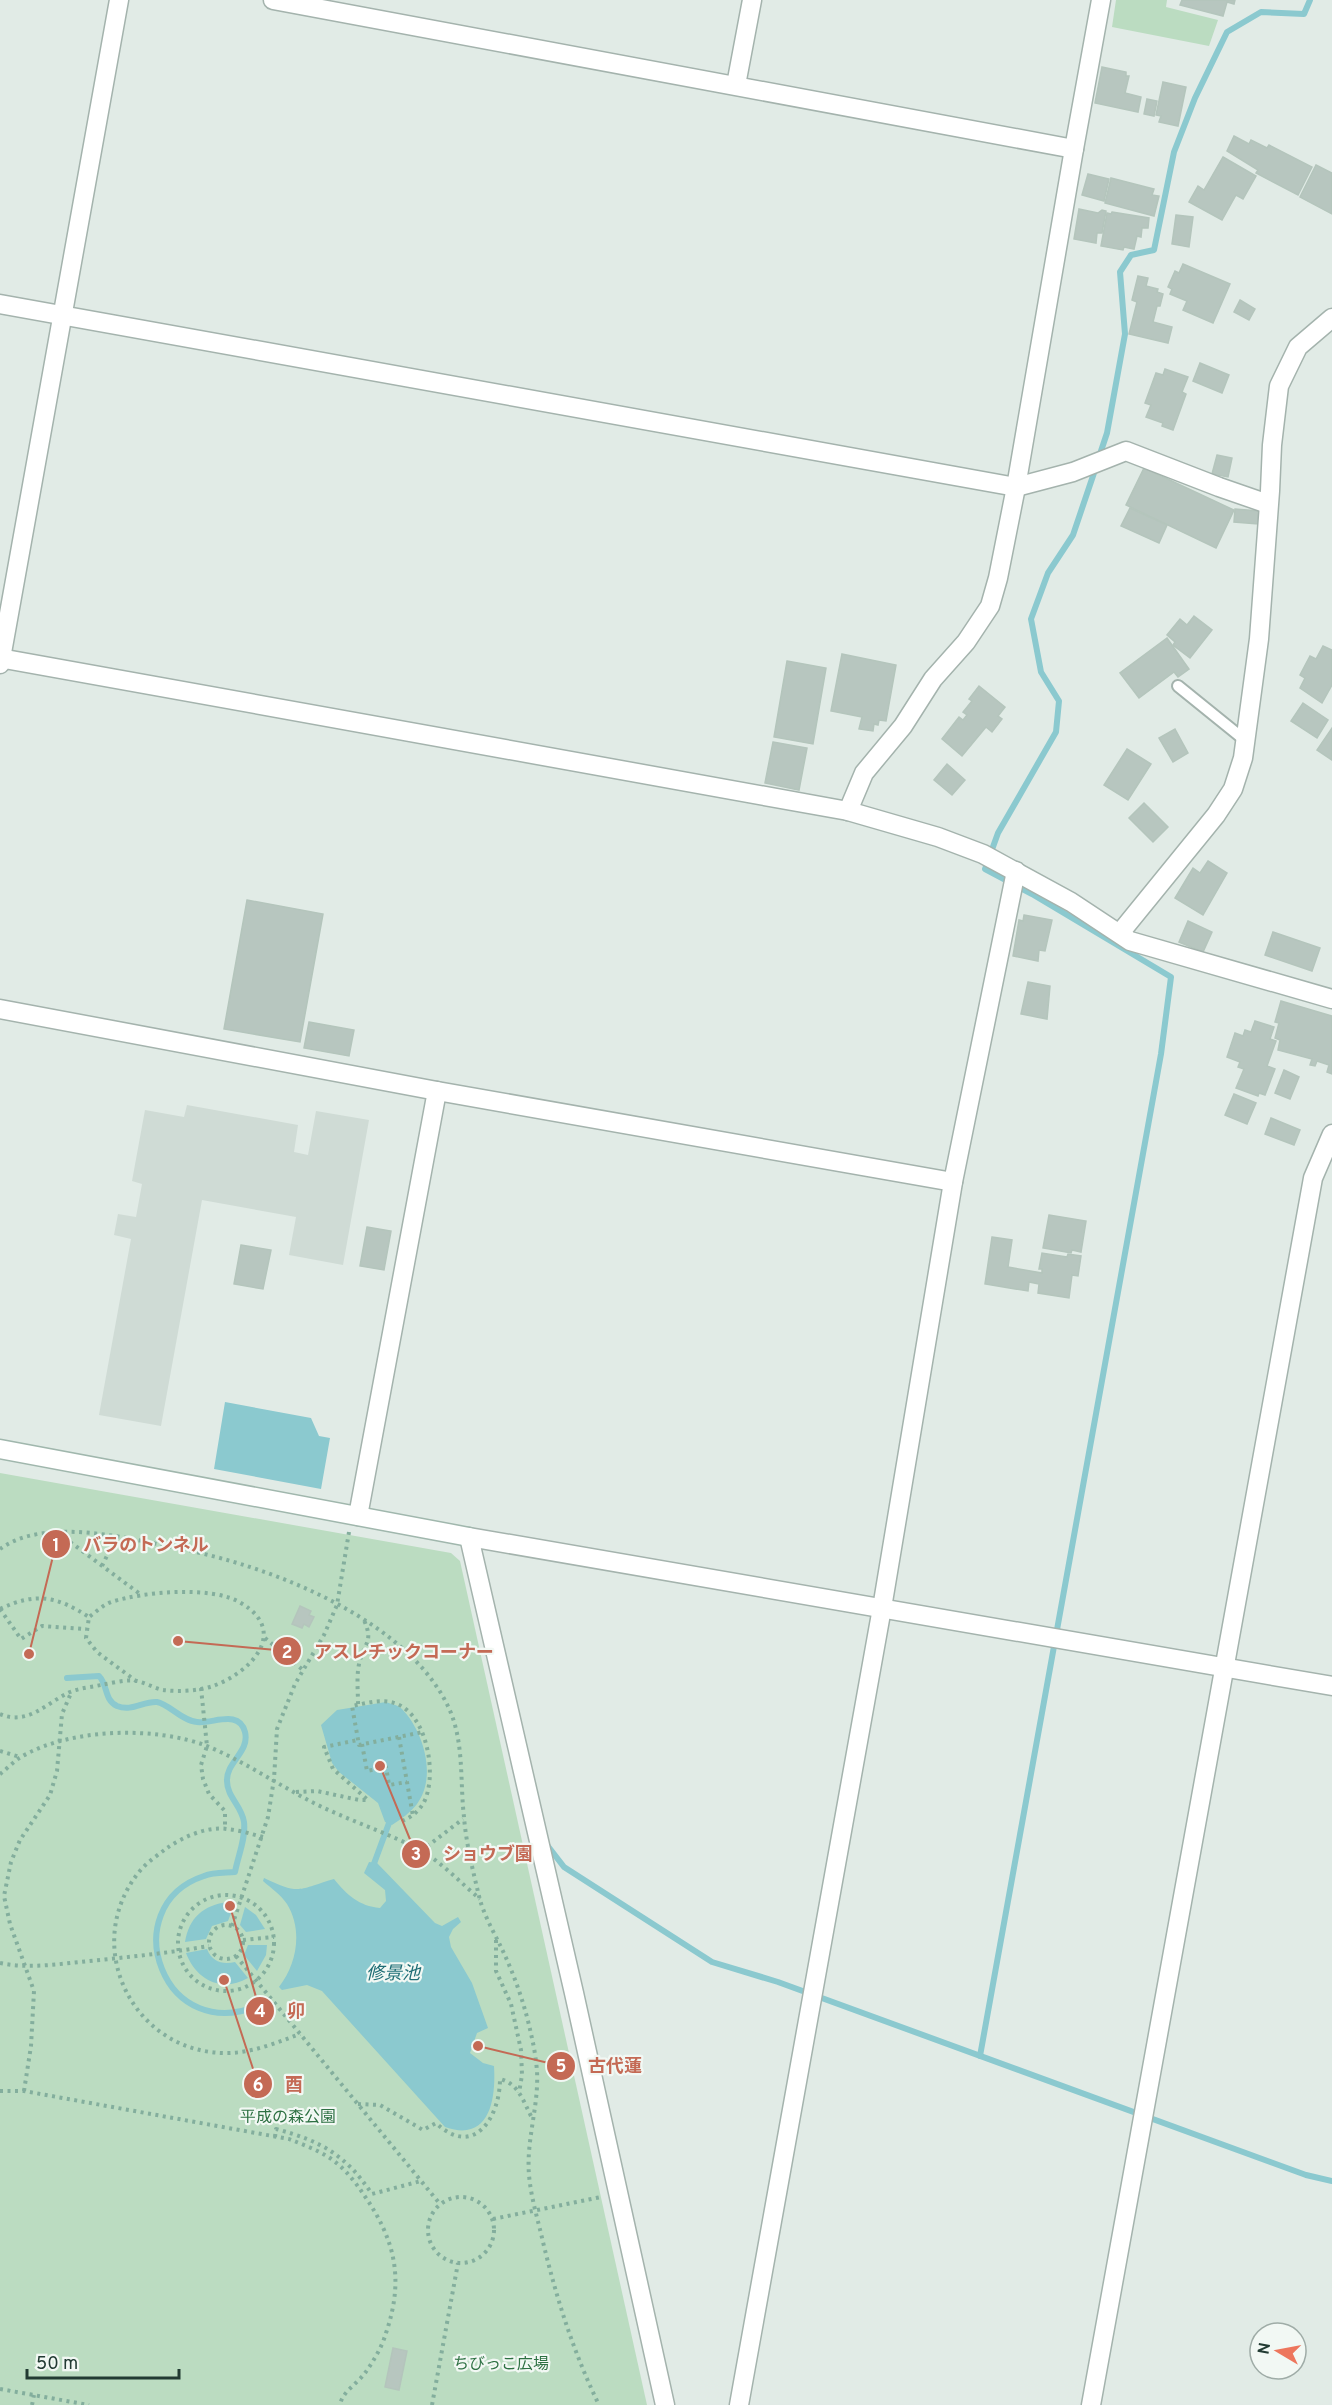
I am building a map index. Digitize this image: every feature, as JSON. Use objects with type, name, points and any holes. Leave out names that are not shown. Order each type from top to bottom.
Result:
[{"type":"street","points":[[119,0],[0,660],[848,811],[938,837],[983,854],[1071,902],[1130,941],[1332,999]]},
{"type":"street","points":[[273,0],[1074,149]]},
{"type":"street","points":[[736,85],[752,0]]},
{"type":"street","points":[[848,811],[864,773],[903,726],[933,679],[966,642],[990,606],[1016,488],[1101,0]]},
{"type":"street","points":[[0,304],[1016,488],[1073,472],[1126,451],[1219,488],[1268,504]]},
{"type":"street","points":[[1120,933],[1216,815],[1233,789],[1246,741],[1259,639],[1272,445],[1279,386],[1298,347],[1332,318]]},
{"type":"street","points":[[739,2405],[882,1608],[952,1182],[1016,871]]},
{"type":"street","points":[[0,1010],[437,1091],[952,1182]]},
{"type":"street","points":[[353,1523],[437,1091]]},
{"type":"street","points":[[1091,2405],[1313,1178],[1332,1134]]},
{"type":"street","points":[[0,1449],[353,1523],[469,1537],[1332,1686]]},
{"type":"street","points":[[469,1537],[574,1993],[665,2405]]},
{"type":"lane","points":[[1178,686],[1246,741]]},
{"type":"path","points":[[232,1926],[262,1837],[274,1779],[277,1729],[285,1707],[324,1635],[337,1605],[345,1551],[353,1523]]},
{"type":"path","points":[[0,1549],[36,1533],[81,1533],[116,1537],[194,1552],[244,1566],[297,1585],[376,1626],[407,1651],[431,1681],[451,1714],[461,1757],[464,1818],[480,1899],[518,1987],[531,2033],[537,2072],[529,2147],[529,2176],[557,2300],[579,2362],[598,2405]]},
{"type":"path","points":[[58,1533],[141,1594]]},
{"type":"path","points":[[102,1566],[116,1537]]},
{"type":"path","points":[[265,1638],[260,1654],[226,1681],[201,1688],[163,1690],[136,1681],[97,1652],[86,1638],[86,1629],[88,1617],[109,1603],[141,1594],[181,1592],[211,1594],[240,1602],[259,1619],[265,1638],[303,1670]]},
{"type":"path","points":[[86,1629],[42,1626],[21,1639],[0,1609],[18,1600],[37,1597],[62,1602],[88,1617]]},
{"type":"path","points":[[358,1704],[360,1659],[368,1646],[369,1633],[364,1620]]},
{"type":"path","points":[[0,1714],[28,1717],[71,1692],[111,1683],[136,1681]]},
{"type":"path","points":[[201,1688],[207,1746],[201,1765],[203,1779],[209,1794],[225,1811],[225,1828]]},
{"type":"path","points":[[24,2091],[33,2029],[34,1991],[10,1924],[4,1896],[11,1862],[20,1840],[50,1795],[57,1771],[62,1714],[71,1692]]},
{"type":"path","points":[[402,1821],[413,1816],[423,1803],[429,1788],[428,1755],[423,1732],[404,1707],[396,1703],[381,1700],[352,1706],[367,1771],[386,1767],[389,1785],[407,1782]]},
{"type":"path","points":[[295,1792],[317,1791],[368,1800],[333,1769],[324,1747],[423,1732]]},
{"type":"path","points":[[0,1774],[21,1757],[60,1740],[103,1734],[145,1734],[191,1741],[226,1755],[372,1830],[421,1851],[480,1899]]},
{"type":"path","points":[[399,1737],[413,1816]]},
{"type":"path","points":[[0,1751],[21,1757]]},
{"type":"path","points":[[421,1851],[464,1818]]},
{"type":"path","points":[[262,1837],[225,1828],[194,1834],[174,1843],[140,1870],[131,1884],[117,1917],[115,1959],[126,1992],[141,2015],[157,2030],[181,2045],[207,2052],[231,2053],[257,2050],[300,2034]]},
{"type":"path","points":[[227,1894],[243,1898],[258,1907],[269,1920],[274,1937],[273,1953],[268,1968],[257,1981],[243,1989],[226,1993],[209,1990],[195,1981],[183,1968],[178,1952],[177,1935],[184,1918],[195,1905],[210,1897],[227,1894]]},
{"type":"path","points":[[0,1901],[4,1896]]},
{"type":"path","points":[[226,1925],[232,1926],[243,1940],[243,1946],[236,1956],[230,1959],[217,1957],[209,1946],[209,1940],[215,1929],[226,1925]]},
{"type":"path","points":[[243,1940],[274,1937]]},
{"type":"path","points":[[496,1939],[496,1971],[511,2004],[521,2050],[522,2075],[519,2093]]},
{"type":"path","points":[[0,1963],[26,1965],[115,1959],[209,1946]]},
{"type":"path","points":[[236,1956],[440,2204]]},
{"type":"path","points":[[357,2104],[380,2105],[423,2130],[436,2123],[451,2134],[473,2135],[490,2121],[500,2090],[500,2079],[511,2082],[532,2119]]},
{"type":"path","points":[[0,2091],[24,2091],[275,2137],[310,2147],[334,2161],[355,2182],[379,2216],[388,2236],[395,2267],[396,2284],[386,2333],[365,2373],[341,2398],[340,2405]]},
{"type":"path","points":[[275,2137],[276,2129],[303,2136],[327,2147],[358,2173],[372,2194],[421,2181]]},
{"type":"path","points":[[456,2196],[467,2196],[478,2200],[488,2209],[493,2219],[495,2232],[492,2243],[481,2257],[471,2262],[458,2263],[447,2260],[438,2253],[428,2234],[432,2213],[440,2204],[456,2196]]},
{"type":"path","points":[[493,2219],[606,2196]]},
{"type":"path","points":[[432,2405],[458,2263]]},
{"type":"path","points":[[0,2389],[89,2405]]},
{"type":"path","points":[[32,2405],[34,2395]]},
{"type":"shaded area","points":[[187,1105],[298,1125],[294,1152],[308,1155],[316,1111],[369,1120],[343,1265],[289,1255],[296,1217],[202,1200],[161,1426],[99,1415],[131,1239],[114,1235],[118,1214],[136,1217],[142,1184],[132,1181],[145,1110],[184,1117]]},
{"type":"green space","points":[[1116,0],[1167,0],[1166,7],[1218,20],[1209,46],[1112,27]]},
{"type":"green space","name":"平成の森公園","points":[[0,1473],[451,1553],[460,1561],[647,2405],[0,2405]]},
{"type":"water","points":[[225,1402],[311,1418],[319,1436],[330,1438],[321,1489],[214,1469]]},
{"type":"water","points":[[386,1702],[400,1708],[410,1719],[422,1742],[427,1768],[423,1793],[417,1804],[392,1825],[385,1822],[378,1803],[339,1772],[332,1763],[321,1725],[337,1710]]},
{"type":"water","name":"修景池","points":[[369,1862],[377,1863],[435,1923],[442,1926],[458,1917],[461,1922],[453,1929],[449,1937],[451,1947],[472,1983],[488,2028],[477,2033],[470,2053],[483,2063],[494,2066],[494,2092],[491,2104],[481,2123],[472,2129],[460,2130],[445,2127],[322,1991],[307,1985],[282,1990],[279,1987],[294,1957],[295,1925],[287,1904],[263,1881],[264,1878],[292,1889],[305,1888],[334,1879],[354,1899],[380,1908],[386,1901],[385,1890],[364,1873]]},
{"type":"water","points":[[228,1902],[235,1903],[228,1921],[212,1926],[206,1939],[185,1942],[190,1926],[199,1914],[211,1906]]},
{"type":"water","points":[[245,1907],[256,1915],[265,1929],[246,1932],[240,1925]]},
{"type":"water","points":[[248,1945],[267,1945],[266,1955],[257,1971],[244,1955]]},
{"type":"water","points":[[207,1949],[218,1961],[235,1962],[248,1978],[229,1984],[220,1984],[203,1977],[190,1962],[186,1953]]},
{"type":"building","points":[[1182,0],[1235,0],[1234,4],[1227,2],[1223,16],[1180,5]]},
{"type":"building","points":[[1102,67],[1126,72],[1126,76],[1129,76],[1125,93],[1141,97],[1138,112],[1095,103]]},
{"type":"building","points":[[1163,82],[1186,87],[1178,126],[1159,122],[1161,116],[1156,115]]},
{"type":"building","points":[[1147,99],[1157,101],[1154,116],[1144,114]]},
{"type":"building","points":[[1234,136],[1249,144],[1251,140],[1267,148],[1269,145],[1312,167],[1298,195],[1256,173],[1258,170],[1227,151]]},
{"type":"building","points":[[1223,157],[1256,176],[1243,199],[1236,195],[1222,220],[1189,202],[1198,186],[1204,190]]},
{"type":"building","points":[[1316,165],[1332,173],[1332,214],[1300,197]]},
{"type":"building","points":[[1088,174],[1109,179],[1104,201],[1082,195]]},
{"type":"building","points":[[1111,178],[1154,189],[1152,195],[1159,196],[1154,216],[1105,203]]},
{"type":"building","points":[[1079,209],[1098,213],[1102,210],[1106,211],[1102,233],[1097,233],[1096,243],[1074,239]]},
{"type":"building","points":[[1107,213],[1149,218],[1148,228],[1142,228],[1141,237],[1137,236],[1134,249],[1124,247],[1123,250],[1101,246]]},
{"type":"building","points":[[1176,215],[1193,217],[1189,247],[1172,244]]},
{"type":"building","points":[[1183,264],[1230,284],[1213,323],[1183,310],[1187,301],[1170,294],[1172,289],[1168,287],[1175,271],[1179,273]]},
{"type":"building","points":[[1138,276],[1148,278],[1146,286],[1158,289],[1157,292],[1163,294],[1153,322],[1172,327],[1168,343],[1129,334],[1137,302],[1132,300]]},
{"type":"building","points":[[1240,300],[1255,309],[1249,320],[1234,312]]},
{"type":"building","points":[[1200,363],[1229,375],[1222,393],[1193,381]]},
{"type":"building","points":[[1165,369],[1188,377],[1182,392],[1186,394],[1173,430],[1162,426],[1163,423],[1146,417],[1151,405],[1145,403],[1156,373],[1163,375]]},
{"type":"building","points":[[1217,455],[1232,458],[1228,477],[1212,474]]},
{"type":"building","points":[[1144,468],[1234,510],[1216,548],[1126,505]]},
{"type":"building","points":[[1130,508],[1167,525],[1159,543],[1121,526]]},
{"type":"building","points":[[1235,509],[1259,511],[1258,524],[1234,522]]},
{"type":"building","points":[[1194,616],[1212,630],[1190,658],[1173,645],[1175,642],[1167,635],[1180,619],[1187,625]]},
{"type":"building","points":[[1167,638],[1189,669],[1178,677],[1174,672],[1139,698],[1120,673]]},
{"type":"building","points":[[1323,646],[1332,650],[1332,685],[1322,703],[1300,688],[1305,678],[1300,675],[1310,656],[1316,659]]},
{"type":"building","points":[[842,654],[896,665],[886,721],[879,720],[878,725],[874,724],[873,731],[859,729],[862,717],[831,711]]},
{"type":"building","points":[[787,661],[826,668],[813,744],[774,737]]},
{"type":"building","points":[[979,686],[1005,707],[998,716],[1002,719],[992,732],[986,727],[962,756],[942,739],[959,717],[963,720],[967,715],[963,712],[972,701],[969,699]]},
{"type":"building","points":[[1303,703],[1328,720],[1317,738],[1291,721]]},
{"type":"building","points":[[1332,728],[1332,760],[1317,750]]},
{"type":"building","points":[[1175,729],[1188,753],[1173,762],[1159,738]]},
{"type":"building","points":[[773,742],[807,748],[799,790],[765,783]]},
{"type":"building","points":[[1127,749],[1151,764],[1128,800],[1104,785]]},
{"type":"building","points":[[947,764],[965,780],[952,795],[934,780]]},
{"type":"building","points":[[1144,803],[1168,827],[1153,842],[1129,818]]},
{"type":"building","points":[[1208,861],[1227,873],[1203,915],[1175,898],[1193,868],[1200,873]]},
{"type":"building","points":[[247,900],[323,914],[300,1042],[224,1029]]},
{"type":"building","points":[[1024,915],[1052,920],[1045,951],[1039,950],[1038,961],[1013,956],[1019,920],[1023,921]]},
{"type":"building","points":[[1188,921],[1212,932],[1203,952],[1179,942]]},
{"type":"building","points":[[1273,932],[1320,948],[1312,971],[1265,955]]},
{"type":"building","points":[[1028,982],[1050,986],[1047,1019],[1021,1014]]},
{"type":"building","points":[[1281,1001],[1332,1016],[1332,1074],[1327,1072],[1329,1065],[1317,1061],[1315,1066],[1310,1065],[1312,1059],[1278,1050],[1280,1040],[1275,1038],[1279,1023],[1275,1022]]},
{"type":"building","points":[[1255,1021],[1274,1027],[1270,1039],[1276,1041],[1267,1066],[1275,1069],[1265,1095],[1259,1093],[1258,1096],[1236,1088],[1244,1069],[1238,1067],[1240,1062],[1227,1057],[1235,1033],[1243,1036],[1245,1030],[1251,1032]]},
{"type":"building","points":[[309,1022],[354,1030],[349,1056],[304,1048]]},
{"type":"building","points":[[1284,1070],[1299,1077],[1290,1099],[1275,1093]]},
{"type":"building","points":[[1234,1094],[1256,1103],[1247,1124],[1225,1115]]},
{"type":"building","points":[[1271,1118],[1300,1130],[1294,1145],[1265,1134]]},
{"type":"building","points":[[1049,1215],[1086,1221],[1081,1252],[1072,1250],[1071,1253],[1043,1248]]},
{"type":"building","points":[[367,1227],[391,1231],[384,1270],[360,1266]]},
{"type":"building","points":[[992,1237],[1012,1240],[1008,1267],[1042,1273],[1042,1269],[1039,1269],[1042,1253],[1067,1257],[1068,1254],[1081,1256],[1078,1276],[1072,1275],[1069,1298],[1038,1293],[1039,1284],[1029,1282],[1028,1291],[985,1284]]},
{"type":"building","points":[[241,1245],[271,1250],[263,1289],[234,1284]]},
{"type":"building","points":[[300,1606],[311,1611],[309,1615],[314,1617],[309,1627],[304,1624],[302,1628],[292,1624]]},
{"type":"building","points":[[393,2348],[407,2351],[399,2390],[385,2387]]},
{"type":"waterway","points":[[1099,457],[1107,433],[1125,334],[1120,272],[1131,255],[1154,250],[1174,152],[1195,98],[1227,32],[1261,12],[1304,14],[1310,0]]},
{"type":"waterway","points":[[980,2056],[1161,1054],[1171,977],[1032,894],[985,869],[998,833],[1056,732],[1059,701],[1041,672],[1031,619],[1048,573],[1073,535],[1096,467]]},
{"type":"waterway","points":[[67,1678],[99,1676],[110,1700],[122,1708],[157,1702],[191,1721],[231,1719],[242,1725],[246,1739],[230,1768],[227,1781],[229,1792],[244,1822],[243,1841],[235,1872],[204,1876],[176,1892],[161,1915],[156,1942],[162,1969],[177,1992],[199,2008],[229,2013],[264,2003]]},
{"type":"waterway","points":[[372,1869],[389,1823]]},
{"type":"waterway","points":[[547,1845],[564,1867],[712,1962],[778,1982],[1306,2175],[1332,2181]]},
{"type":"place","name":"アスレチックコーナー","points":[[178,1641]]},
{"type":"place","name":"バラのトンネル","points":[[29,1654]]},
{"type":"place","name":"ショウブ園","points":[[380,1766]]},
{"type":"place","name":"卯","points":[[230,1906]]},
{"type":"place","name":"酉","points":[[224,1980]]},
{"type":"place","name":"古代蓮","points":[[478,2046]]},
{"type":"park label","name":"ちびっこ広場","points":[[501,2363]]}]
